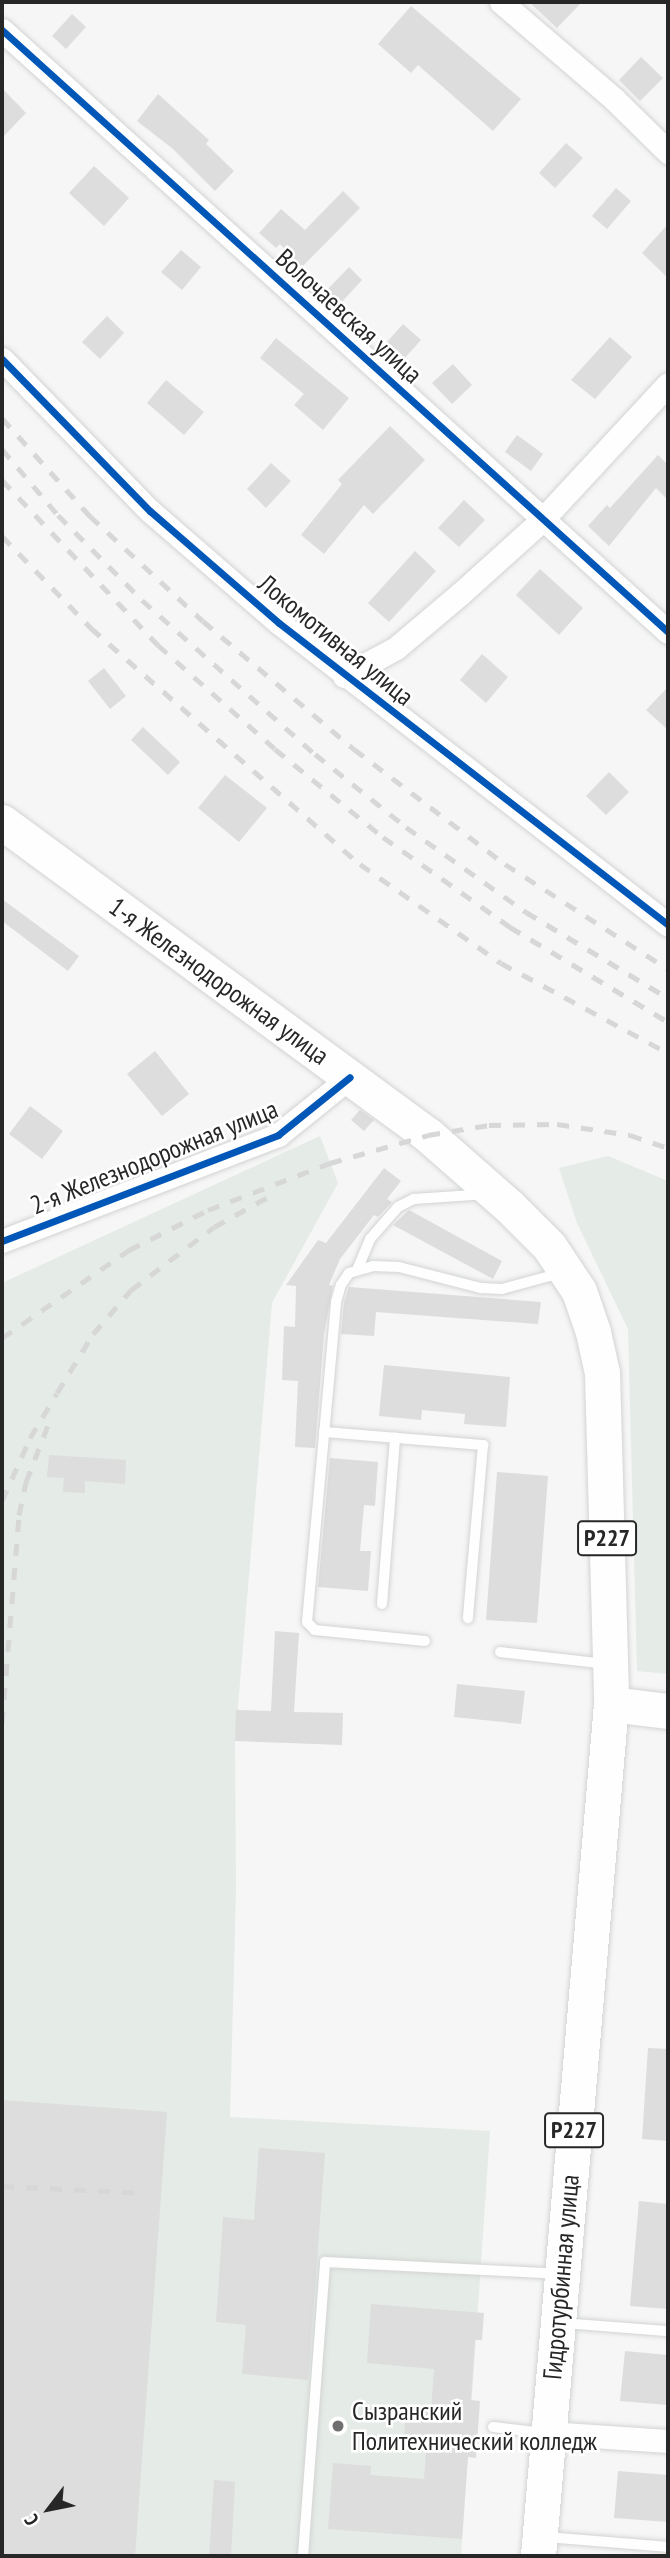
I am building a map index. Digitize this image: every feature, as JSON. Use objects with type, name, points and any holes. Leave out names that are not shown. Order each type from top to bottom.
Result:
[{"type":"main road","name":"1-я Железнодорожная улица","points":[[2,822],[428,1135],[549,1246],[579,1292],[603,1373],[610,1665]]},
{"type":"main road","name":"Р227","points":[[610,1665],[611,1704]]},
{"type":"main road","points":[[611,1704],[668,1711]]},
{"type":"main road","name":"Гидротурбинная улица","points":[[539,2547],[611,1704]]},
{"type":"street","points":[[501,2],[614,99],[668,152]]},
{"type":"street","name":"Волочаевская улица","points":[[2,30],[668,632]]},
{"type":"street","name":"Локомотивная улица","points":[[2,359],[150,511],[344,676],[668,925]]},
{"type":"street","points":[[344,676],[396,648],[541,520],[668,384]]},
{"type":"street","name":"2-я Железнодорожная улица","points":[[2,1241],[278,1135],[350,1077]]},
{"type":"street","points":[[548,2433],[668,2441]]},
{"type":"lane","points":[[357,1270],[370,1239],[398,1207],[414,1199],[473,1195],[489,1189]]},
{"type":"lane","points":[[425,1641],[315,1630],[307,1622],[336,1302],[341,1285],[349,1273],[373,1266],[399,1268],[457,1284],[502,1289],[565,1271]]},
{"type":"lane","points":[[324,1432],[483,1445],[468,1618]]},
{"type":"lane","points":[[382,1604],[395,1438]]},
{"type":"lane","points":[[500,1652],[610,1665]]},
{"type":"lane","points":[[303,2556],[325,2262],[561,2275]]},
{"type":"lane","points":[[557,2322],[668,2330]]},
{"type":"lane","points":[[493,2427],[548,2433]]},
{"type":"lane","points":[[539,2547],[668,2547]]},
{"type":"shaded area","points":[[320,1136],[338,1183],[272,1303],[235,1741],[236,1889],[230,2117],[490,2131],[461,2556],[2,2556],[2,1283]]},
{"type":"shaded area","points":[[608,1156],[668,1181],[668,1674],[637,1671],[628,1329],[577,1223],[559,1168]]},
{"type":"building","points":[[529,2],[582,2],[557,28]]},
{"type":"building","points":[[411,6],[521,99],[493,131],[418,65],[411,73],[378,44]]},
{"type":"building","points":[[72,14],[86,27],[66,49],[52,36]]},
{"type":"building","points":[[641,57],[663,78],[640,101],[619,80]]},
{"type":"building","points":[[2,88],[26,113],[2,138]]},
{"type":"building","points":[[158,94],[209,140],[206,144],[234,171],[215,191],[173,149],[137,121]]},
{"type":"building","points":[[566,143],[583,158],[555,188],[539,173]]},
{"type":"building","points":[[94,166],[129,198],[104,226],[69,193]]},
{"type":"building","points":[[616,188],[631,201],[607,229],[592,216]]},
{"type":"building","points":[[343,191],[360,208],[302,267],[280,244],[276,248],[259,233],[281,209],[305,230]]},
{"type":"building","points":[[668,224],[668,278],[642,253]]},
{"type":"building","points":[[181,250],[201,267],[182,290],[161,272]]},
{"type":"building","points":[[349,267],[362,280],[341,303],[327,290]]},
{"type":"building","points":[[107,316],[124,333],[100,359],[82,342]]},
{"type":"building","points":[[403,324],[421,340],[404,359],[386,343]]},
{"type":"building","points":[[610,337],[632,357],[595,399],[571,380]]},
{"type":"building","points":[[276,338],[349,398],[323,430],[294,405],[304,394],[260,358]]},
{"type":"building","points":[[453,364],[472,385],[452,404],[432,383]]},
{"type":"building","points":[[166,380],[204,412],[184,435],[147,403]]},
{"type":"building","points":[[390,426],[425,460],[373,514],[364,505],[324,554],[301,535],[342,484],[338,480]]},
{"type":"building","points":[[517,435],[543,454],[531,471],[505,452]]},
{"type":"building","points":[[658,455],[668,465],[668,500],[656,488],[609,546],[588,526],[607,505],[610,508]]},
{"type":"building","points":[[271,463],[291,481],[266,508],[247,489]]},
{"type":"building","points":[[464,500],[485,520],[459,547],[438,528]]},
{"type":"building","points":[[415,551],[436,571],[389,622],[368,603]]},
{"type":"building","points":[[540,569],[583,608],[559,635],[516,595]]},
{"type":"building","points":[[482,654],[508,677],[486,703],[460,680]]},
{"type":"building","points":[[104,668],[126,696],[110,709],[88,681]]},
{"type":"building","points":[[668,687],[668,730],[646,710]]},
{"type":"building","points":[[143,727],[180,762],[168,775],[131,740]]},
{"type":"building","points":[[609,772],[629,792],[606,815],[586,796]]},
{"type":"building","points":[[225,775],[267,808],[239,842],[198,808]]},
{"type":"building","points":[[2,899],[79,956],[68,971],[2,921]]},
{"type":"building","points":[[155,1051],[189,1094],[162,1116],[127,1074]]},
{"type":"building","points":[[30,1106],[63,1131],[42,1159],[9,1134]]},
{"type":"building","points":[[360,1110],[374,1120],[364,1131],[351,1120]]},
{"type":"building","points":[[384,1168],[401,1181],[387,1199],[392,1202],[378,1217],[374,1215],[340,1259],[329,1285],[333,1286],[324,1334],[315,1448],[295,1447],[298,1381],[282,1380],[284,1326],[295,1327],[296,1286],[286,1285],[318,1240],[326,1243]]},
{"type":"building","points":[[409,1210],[502,1261],[493,1279],[393,1225]]},
{"type":"building","points":[[349,1287],[541,1302],[538,1324],[376,1312],[374,1336],[341,1334],[344,1303]]},
{"type":"building","points":[[384,1365],[510,1377],[506,1427],[464,1424],[465,1414],[422,1410],[421,1420],[379,1416]]},
{"type":"building","points":[[49,1455],[126,1460],[125,1484],[85,1481],[85,1493],[63,1492],[64,1478],[47,1477]]},
{"type":"building","points":[[330,1458],[378,1462],[375,1506],[364,1505],[360,1551],[371,1551],[368,1591],[318,1587]]},
{"type":"building","points":[[497,1472],[548,1476],[537,1623],[486,1620]]},
{"type":"building","points":[[275,1631],[299,1633],[294,1712],[343,1713],[342,1745],[235,1741],[236,1710],[271,1711]]},
{"type":"building","points":[[457,1684],[525,1691],[521,1724],[454,1717]]},
{"type":"building","points":[[648,2048],[668,2049],[668,2141],[642,2139]]},
{"type":"building","points":[[2,2100],[167,2112],[135,2556],[2,2556]]},
{"type":"building","points":[[259,2148],[325,2153],[308,2380],[242,2374],[246,2325],[216,2322],[223,2217],[254,2220]]},
{"type":"building","points":[[639,2201],[668,2204],[668,2309],[630,2306]]},
{"type":"building","points":[[371,2304],[484,2313],[482,2340],[475,2340],[471,2400],[480,2401],[476,2458],[468,2457],[462,2539],[328,2529],[333,2463],[371,2466],[370,2475],[424,2479],[427,2438],[404,2436],[406,2410],[431,2412],[434,2369],[367,2363]]},
{"type":"building","points":[[625,2351],[668,2355],[668,2405],[620,2401]]},
{"type":"building","points":[[618,2471],[668,2475],[668,2522],[614,2518]]},
{"type":"building","points":[[214,2480],[235,2482],[231,2556],[209,2556]]},
{"type":"railway","points":[[2,418],[90,516],[203,621],[354,749],[505,864],[668,969]]},
{"type":"railway","points":[[2,449],[58,515],[142,600],[315,754],[406,827],[526,912],[668,998]]},
{"type":"railway","points":[[2,480],[158,645],[275,749],[383,837],[510,927],[668,1022]]},
{"type":"railway","points":[[2,536],[91,628],[360,864],[501,963],[668,1053]]},
{"type":"railway","points":[[2,1338],[129,1250],[208,1210],[330,1163],[428,1135],[489,1125],[557,1124],[630,1135],[668,1148]]},
{"type":"railway","points":[[2,1501],[30,1438],[93,1334],[131,1290],[214,1227],[275,1193]]},
{"type":"railway","points":[[2,1723],[19,1515],[26,1482],[48,1425]]},
{"type":"railway","points":[[2,2186],[146,2193]]},
{"type":"cycle path","points":[[2,30],[668,632]]},
{"type":"cycle path","points":[[2,359],[150,511],[279,623],[668,925]]},
{"type":"cycle path","points":[[2,1241],[278,1135],[350,1077]]},
{"type":"place","name":"Сызранский Политехнический колледж","points":[[338,2426]]}]
